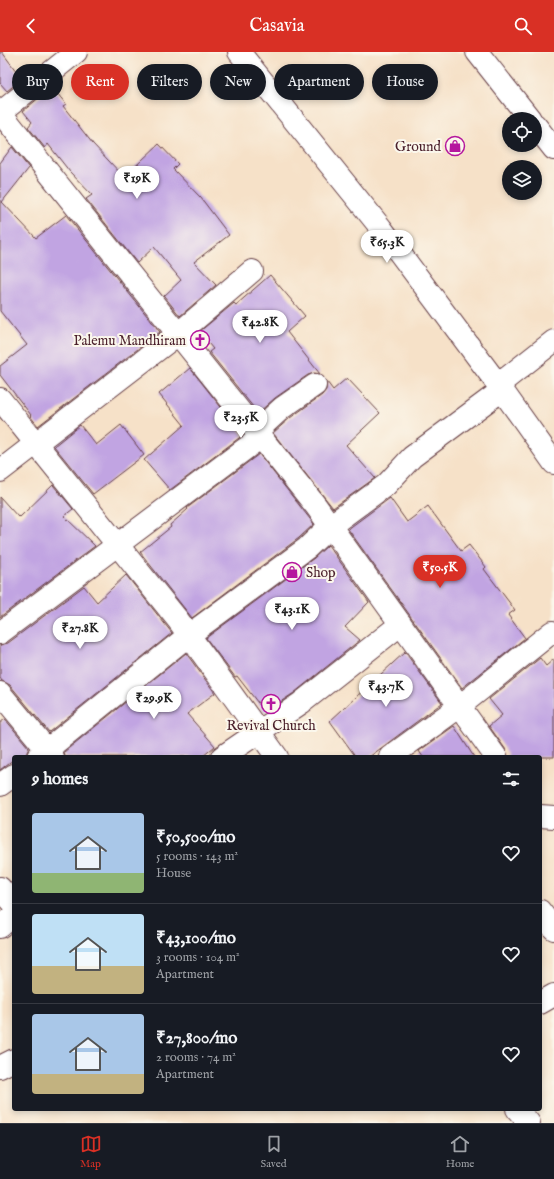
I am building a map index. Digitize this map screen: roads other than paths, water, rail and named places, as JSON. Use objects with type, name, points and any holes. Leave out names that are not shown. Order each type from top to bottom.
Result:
[{"type":"street","points":[[76,52],[0,113],[90,223],[316,506],[495,755]]},
{"type":"street","points":[[238,52],[381,228],[554,462]]},
{"type":"street","points":[[477,52],[524,112]]},
{"type":"street","points":[[542,134],[554,149]]},
{"type":"street","points":[[0,471],[178,334],[252,272]]},
{"type":"street","points":[[0,693],[46,754],[189,635],[307,548],[330,526],[386,486],[412,457],[500,387],[554,341]]},
{"type":"street","points":[[0,633],[213,474],[259,434],[282,408],[315,385]]},
{"type":"street","points":[[0,399],[189,635],[276,755]]},
{"type":"street","points":[[225,755],[301,703],[400,624]]},
{"type":"street","points":[[393,755],[460,706],[552,632]]},
{"type":"street","points":[[0,785],[12,776]]},
{"type":"street","points":[[542,816],[554,817]]},
{"type":"street","points":[[0,888],[12,903]]},
{"type":"street","points":[[542,914],[554,929]]},
{"type":"street","points":[[0,927],[12,917]]},
{"type":"street","points":[[542,1002],[554,995]]},
{"type":"street","points":[[0,1066],[12,1061]]},
{"type":"street","points":[[519,1111],[529,1123]]},
{"type":"place","name":"Ground","points":[[455,146]]},
{"type":"place","name":"Palemu Mandhiram","points":[[200,340]]},
{"type":"place","name":"Shop","points":[[292,572]]},
{"type":"place","name":"Revival Church","points":[[271,704]]}]
